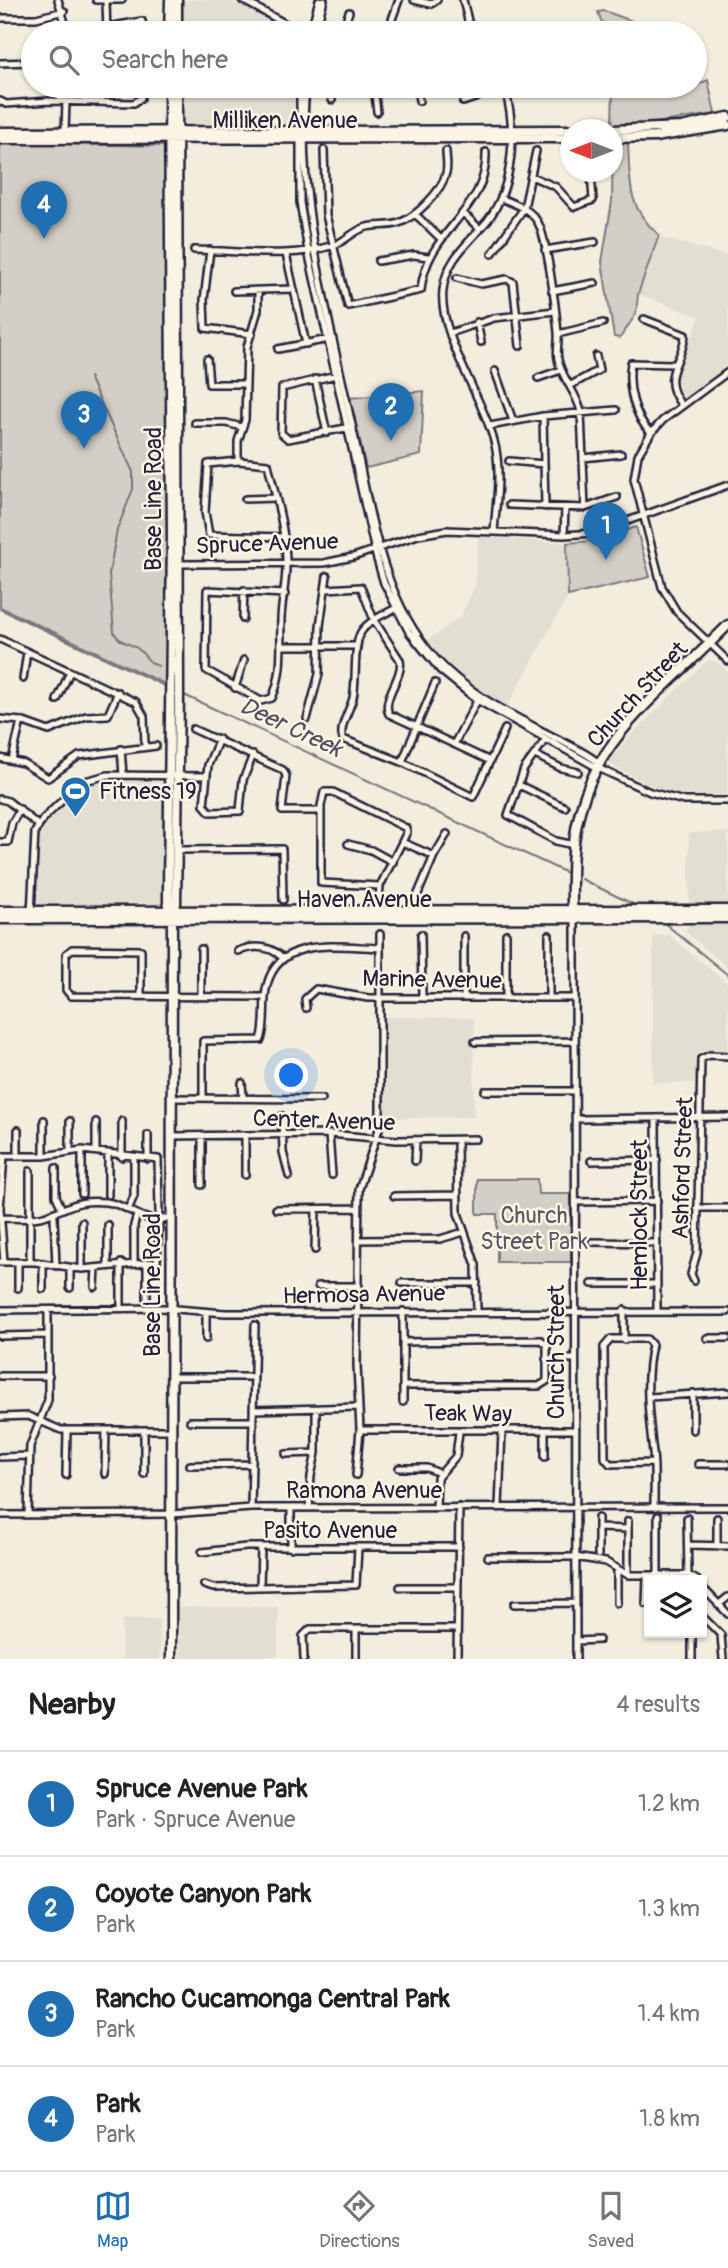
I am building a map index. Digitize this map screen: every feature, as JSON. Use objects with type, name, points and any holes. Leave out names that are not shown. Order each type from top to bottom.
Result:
[{"type":"main road","points":[[170,0],[170,21]]},
{"type":"main road","points":[[177,0],[177,21]]},
{"type":"main road","name":"Base Line Road","points":[[170,98],[174,136]]},
{"type":"main road","name":"Base Line Road","points":[[171,1659],[172,915],[176,904],[177,849],[174,136],[176,98]]},
{"type":"main road","points":[[623,130],[682,127],[728,117]]},
{"type":"main road","points":[[623,138],[655,137],[728,125]]},
{"type":"main road","name":"Milliken Avenue","points":[[0,139],[510,134],[560,131]]},
{"type":"main road","name":"Milliken Avenue","points":[[0,132],[174,136]]},
{"type":"main road","name":"Milliken Avenue","points":[[510,134],[560,137]]},
{"type":"main road","name":"Church Street","points":[[575,913],[575,845],[579,808],[598,765],[631,722],[711,645],[728,625]]},
{"type":"main road","name":"Church Street","points":[[711,645],[728,632]]},
{"type":"main road","name":"Base Line Road","points":[[172,915],[168,906],[175,775]]},
{"type":"main road","name":"Haven Avenue","points":[[0,911],[31,915],[378,915],[728,910]]},
{"type":"main road","name":"Haven Avenue","points":[[575,913],[728,918]]},
{"type":"main road","name":"Haven Avenue","points":[[0,919],[31,915]]},
{"type":"street","points":[[58,0],[64,11],[65,21]]},
{"type":"street","points":[[96,0],[122,0]]},
{"type":"street","points":[[242,0],[280,21]]},
{"type":"street","points":[[315,21],[319,0]]},
{"type":"street","points":[[316,21],[324,0]]},
{"type":"street","points":[[391,21],[399,0]]},
{"type":"street","points":[[414,0],[437,1]]},
{"type":"street","points":[[463,0],[466,21]]},
{"type":"street","points":[[106,2],[107,21]]},
{"type":"street","points":[[0,18],[36,18],[64,11]]},
{"type":"street","points":[[346,21],[349,12]]},
{"type":"street","points":[[0,63],[21,62]]},
{"type":"street","points":[[0,101],[6,104],[138,102],[139,98]]},
{"type":"street","points":[[303,98],[302,135],[310,251],[377,549],[398,607],[436,659],[479,698],[546,739],[598,765]]},
{"type":"street","points":[[375,98],[377,112]]},
{"type":"street","points":[[463,102],[475,98]]},
{"type":"street","points":[[494,532],[498,467],[490,426],[450,333],[442,304],[446,275],[456,256],[480,229],[501,198],[508,175],[510,134],[506,98]]},
{"type":"street","points":[[65,132],[66,101]]},
{"type":"street","points":[[324,150],[327,215],[348,306],[421,290],[428,257],[440,238],[480,191],[486,170],[485,152]]},
{"type":"street","points":[[194,250],[286,254],[310,251],[335,245],[365,228],[396,224],[415,214],[444,179],[447,171],[446,151]]},
{"type":"street","points":[[492,254],[524,208],[536,151]]},
{"type":"street","points":[[531,176],[556,187],[572,207],[593,200],[592,182]]},
{"type":"street","points":[[501,198],[524,208],[538,221],[555,311],[557,355],[561,370],[581,412],[585,508]]},
{"type":"street","points":[[463,213],[480,229]]},
{"type":"street","points":[[415,214],[440,238]]},
{"type":"street","points":[[545,250],[595,242]]},
{"type":"street","points":[[209,250],[204,300],[205,328],[252,334]]},
{"type":"street","points":[[286,254],[306,344]]},
{"type":"street","points":[[378,261],[414,255],[428,257]]},
{"type":"street","points":[[457,278],[481,284],[510,280],[518,314],[520,346]]},
{"type":"street","points":[[552,291],[595,283]]},
{"type":"street","points":[[234,291],[293,289]]},
{"type":"street","points":[[238,461],[247,347],[258,310],[258,291]]},
{"type":"street","points":[[450,333],[477,322],[518,314],[555,311]]},
{"type":"street","points":[[644,319],[685,335],[673,364],[671,383],[682,407]]},
{"type":"street","points":[[477,322],[481,342]]},
{"type":"street","points":[[558,334],[603,323]]},
{"type":"street","points":[[278,349],[330,339]]},
{"type":"street","points":[[330,339],[336,375],[350,427]]},
{"type":"street","points":[[570,385],[599,370],[596,356]]},
{"type":"street","points":[[207,359],[209,384],[245,384]]},
{"type":"street","points":[[650,433],[641,423],[635,406],[631,363],[673,364]]},
{"type":"street","points":[[538,377],[561,370]]},
{"type":"street","points":[[495,371],[513,421]]},
{"type":"street","points":[[728,372],[650,433],[638,455],[634,479],[641,517],[662,587],[670,601],[728,661]]},
{"type":"street","points":[[336,375],[282,388],[281,433],[284,438],[327,433],[350,427]]},
{"type":"street","points":[[315,379],[327,433]]},
{"type":"street","points":[[490,426],[543,416],[616,410]]},
{"type":"street","points":[[543,416],[545,507]]},
{"type":"street","points":[[195,422],[226,423],[242,427]]},
{"type":"street","points":[[583,458],[621,454]]},
{"type":"street","points":[[284,537],[209,534],[205,512],[208,464],[238,461],[268,464],[284,537],[286,564],[285,594],[279,677],[268,701],[235,688],[205,670],[207,590],[285,594]]},
{"type":"street","points":[[509,461],[544,464]]},
{"type":"street","name":"Spruce Avenue","points":[[175,564],[334,562],[437,531],[564,536],[600,532],[728,485]]},
{"type":"street","points":[[509,505],[585,508],[617,497]]},
{"type":"street","points":[[245,499],[275,498]]},
{"type":"street","points":[[564,536],[565,508]]},
{"type":"street","points":[[307,719],[319,674],[319,646],[327,576]]},
{"type":"street","points":[[326,589],[339,590],[358,585],[374,620],[401,663],[387,711],[488,760]]},
{"type":"street","points":[[243,590],[243,619]]},
{"type":"street","points":[[398,607],[374,620],[362,631],[357,646],[354,689],[341,736],[473,797],[488,760],[505,729]]},
{"type":"street","points":[[0,639],[69,674],[118,692],[141,709],[145,746]]},
{"type":"street","points":[[281,646],[357,646]]},
{"type":"street","points":[[23,679],[27,652]]},
{"type":"street","points":[[235,688],[244,660]]},
{"type":"street","points":[[57,700],[69,674]]},
{"type":"street","points":[[402,762],[435,683]]},
{"type":"street","points":[[0,719],[21,721],[48,732],[86,716],[108,715],[118,692]]},
{"type":"street","points":[[454,744],[479,698]]},
{"type":"street","points":[[479,698],[636,786],[668,799],[728,801]]},
{"type":"street","points":[[12,760],[21,721]]},
{"type":"street","points":[[193,729],[253,755],[286,773],[282,811],[321,811]]},
{"type":"street","points":[[219,739],[206,776],[206,810],[240,811],[243,780],[253,755]]},
{"type":"street","points":[[546,739],[524,769],[508,816],[556,841],[575,845]]},
{"type":"street","points":[[0,758],[12,760],[48,778],[79,756],[156,746]]},
{"type":"street","points":[[121,749],[123,775]]},
{"type":"street","points":[[535,755],[561,768],[578,772]]},
{"type":"street","points":[[31,915],[32,848],[38,825],[81,782],[96,776],[206,776]]},
{"type":"street","points":[[519,785],[565,807]]},
{"type":"street","points":[[378,915],[380,886],[406,828],[329,791],[324,792],[321,811],[321,883],[380,886]]},
{"type":"street","points":[[0,799],[20,809],[38,825]]},
{"type":"street","points":[[0,842],[8,842],[12,824],[20,809]]},
{"type":"street","points":[[417,896],[433,856],[447,834]]},
{"type":"street","points":[[402,842],[433,856]]},
{"type":"street","points":[[348,844],[371,850],[393,862]]},
{"type":"street","points":[[177,849],[282,849],[283,900]]},
{"type":"street","name":"Church Street","points":[[575,913],[576,1659]]},
{"type":"street","points":[[356,1475],[360,1430],[359,1208],[363,1174],[379,1138],[380,934]]},
{"type":"street","points":[[421,934],[422,997]]},
{"type":"street","points":[[506,934],[506,997]]},
{"type":"street","points":[[549,934],[549,997]]},
{"type":"street","points":[[464,936],[464,998]]},
{"type":"street","points":[[238,951],[248,947],[267,947],[282,958]]},
{"type":"street","points":[[203,1097],[203,1041],[261,1040],[268,981],[282,958],[305,947],[380,948]]},
{"type":"street","points":[[201,949],[201,996]]},
{"type":"street","points":[[141,995],[141,950],[68,950],[67,994],[265,997]]},
{"type":"street","name":"Marine Avenue","points":[[306,1008],[305,999],[316,989],[356,997],[380,998],[574,998]]},
{"type":"street","points":[[475,1042],[574,1041]]},
{"type":"street","name":"Ashford Street","points":[[694,1281],[691,1274],[697,1253],[698,1121],[702,1117],[700,1062],[704,1056],[728,1056]]},
{"type":"street","points":[[242,1083],[243,1098]]},
{"type":"street","points":[[485,1091],[575,1091]]},
{"type":"street","points":[[172,1098],[322,1099]]},
{"type":"street","points":[[282,1116],[289,1175]]},
{"type":"street","points":[[576,1119],[728,1117]]},
{"type":"street","name":"Hemlock Street","points":[[656,1119],[657,1311]]},
{"type":"street","points":[[44,1121],[44,1156]]},
{"type":"street","points":[[70,1121],[70,1151]]},
{"type":"street","points":[[122,1121],[122,1157]]},
{"type":"street","points":[[96,1122],[96,1151]]},
{"type":"street","points":[[18,1130],[18,1156]]},
{"type":"street","points":[[330,1134],[332,1175]]},
{"type":"street","name":"Center Avenue","points":[[172,1136],[330,1134],[416,1140],[476,1139]]},
{"type":"street","points":[[148,1135],[148,1159]]},
{"type":"street","points":[[245,1135],[246,1175]]},
{"type":"street","points":[[202,1136],[202,1185]]},
{"type":"street","points":[[415,1161],[416,1140]]},
{"type":"street","points":[[457,1141],[456,1195],[464,1232],[472,1248],[477,1283],[477,1311]]},
{"type":"street","points":[[82,1150],[82,1194]]},
{"type":"street","points":[[159,1213],[158,1159],[134,1159],[82,1150],[44,1156],[2,1156],[2,1262],[43,1263],[82,1269],[121,1263],[157,1262],[160,1257],[159,1223]]},
{"type":"street","points":[[108,1153],[108,1195]]},
{"type":"street","points":[[128,1210],[134,1196],[134,1159]]},
{"type":"street","points":[[592,1161],[657,1160]]},
{"type":"street","points":[[56,1168],[56,1196],[61,1207]]},
{"type":"street","points":[[30,1171],[30,1262]]},
{"type":"street","points":[[394,1196],[456,1195]]},
{"type":"street","points":[[576,1202],[657,1201]]},
{"type":"street","points":[[1,1218],[30,1220],[76,1202],[106,1202],[149,1219],[170,1218]]},
{"type":"street","points":[[276,1209],[359,1208]]},
{"type":"street","points":[[697,1208],[728,1208]]},
{"type":"street","points":[[316,1209],[316,1251]]},
{"type":"street","points":[[134,1262],[134,1227],[140,1215]]},
{"type":"street","points":[[54,1216],[56,1266]]},
{"type":"street","points":[[82,1222],[82,1269]]},
{"type":"street","points":[[108,1224],[108,1266]]},
{"type":"street","points":[[359,1240],[440,1239],[464,1232]]},
{"type":"street","points":[[592,1242],[657,1242]]},
{"type":"street","points":[[18,1262],[18,1288]]},
{"type":"street","points":[[147,1262],[147,1298]]},
{"type":"street","points":[[43,1263],[43,1289]]},
{"type":"street","points":[[121,1263],[121,1305]]},
{"type":"street","points":[[69,1268],[69,1288]]},
{"type":"street","points":[[95,1287],[96,1268]]},
{"type":"street","points":[[402,1283],[477,1283]]},
{"type":"street","points":[[592,1284],[657,1284]]},
{"type":"street","points":[[318,1286],[359,1286]]},
{"type":"street","name":"Hermosa Avenue","points":[[0,1310],[121,1305],[206,1313],[624,1310],[728,1312]]},
{"type":"street","points":[[28,1515],[28,1457],[32,1438],[47,1409],[48,1310]]},
{"type":"street","name":"Hemlock Street","points":[[624,1310],[624,1340]]},
{"type":"street","points":[[402,1311],[403,1402]]},
{"type":"street","points":[[206,1313],[206,1339]]},
{"type":"street","points":[[251,1508],[255,1325]]},
{"type":"street","points":[[0,1336],[48,1335]]},
{"type":"street","points":[[707,1338],[728,1338]]},
{"type":"street","points":[[654,1463],[606,1462],[607,1341],[650,1342],[649,1433],[654,1463],[654,1507]]},
{"type":"street","points":[[403,1342],[545,1342],[546,1359],[544,1384],[403,1386]]},
{"type":"street","points":[[546,1359],[575,1359]]},
{"type":"street","points":[[0,1377],[48,1376]]},
{"type":"street","points":[[172,1377],[254,1377]]},
{"type":"street","points":[[649,1396],[674,1397],[693,1392],[728,1392]]},
{"type":"street","points":[[693,1392],[693,1430]]},
{"type":"street","points":[[253,1410],[359,1407]]},
{"type":"street","points":[[309,1508],[310,1484],[317,1452],[316,1410]]},
{"type":"street","points":[[0,1417],[28,1416],[56,1430],[172,1430]]},
{"type":"street","points":[[190,1420],[252,1421]]},
{"type":"street","points":[[66,1475],[67,1430]]},
{"type":"street","points":[[105,1474],[106,1430]]},
{"type":"street","points":[[144,1430],[144,1474]]},
{"type":"street","name":"Teak Way","points":[[360,1430],[576,1430]]},
{"type":"street","points":[[545,1430],[545,1457]]},
{"type":"street","points":[[436,1508],[439,1473],[456,1456],[459,1432]]},
{"type":"street","points":[[499,1507],[502,1432]]},
{"type":"street","points":[[286,1454],[317,1452]]},
{"type":"street","points":[[0,1457],[28,1457]]},
{"type":"street","points":[[190,1465],[252,1464]]},
{"type":"street","points":[[698,1464],[728,1464]]},
{"type":"street","points":[[399,1468],[427,1468],[439,1473]]},
{"type":"street","points":[[457,1659],[459,1507]]},
{"type":"street","name":"Ramona Avenue","points":[[0,1515],[172,1514],[251,1508],[728,1507]]},
{"type":"street","points":[[291,1508],[291,1548]]},
{"type":"street","points":[[658,1516],[658,1575]]},
{"type":"street","points":[[598,1518],[598,1555]]},
{"type":"street","points":[[685,1575],[688,1574],[687,1518]]},
{"type":"street","points":[[717,1518],[717,1546]]},
{"type":"street","points":[[628,1521],[628,1575]]},
{"type":"street","points":[[598,1528],[628,1528]]},
{"type":"street","points":[[688,1545],[728,1546]]},
{"type":"street","name":"Pasito Avenue","points":[[202,1552],[261,1548],[459,1547]]},
{"type":"street","points":[[260,1587],[261,1548]]},
{"type":"street","points":[[204,1585],[212,1588],[356,1585],[358,1548]]},
{"type":"street","points":[[488,1557],[575,1557],[606,1562],[628,1575],[644,1575]]},
{"type":"street","points":[[617,1568],[617,1602]]},
{"type":"street","points":[[400,1587],[458,1587]]},
{"type":"street","points":[[707,1593],[728,1614]]},
{"type":"street","points":[[718,1605],[728,1597]]},
{"type":"street","points":[[514,1604],[576,1604]]},
{"type":"street","points":[[707,1621],[721,1635],[723,1659]]},
{"type":"street","points":[[356,1629],[356,1659]]},
{"type":"street","points":[[304,1659],[305,1631],[457,1629]]},
{"type":"street","points":[[692,1638],[692,1659]]},
{"type":"street","points":[[576,1641],[598,1640]]},
{"type":"shaded area","points":[[182,0],[230,0],[269,21],[183,21]]},
{"type":"shaded area","points":[[184,98],[294,98],[293,123],[288,127],[184,124]]},
{"type":"shaded area","points":[[658,237],[728,256],[728,364],[685,398],[679,391],[676,373],[700,317],[638,294]]},
{"type":"shaded area","points":[[478,537],[567,543],[568,596],[507,707],[463,679],[427,641],[461,616],[475,585]]},
{"type":"shaded area","points":[[707,661],[715,661],[728,672],[727,795],[677,795],[659,790],[611,765],[610,760],[632,734]]},
{"type":"shaded area","points":[[99,779],[165,783],[161,906],[144,903],[42,905],[37,901],[39,832],[82,785]]},
{"type":"shaded area","points":[[728,832],[728,904],[689,905],[689,833]]},
{"type":"shaded area","points":[[689,925],[728,925],[728,968],[685,931]]},
{"type":"shaded area","points":[[653,935],[669,935],[728,984],[728,1052],[699,1051],[695,1061],[697,1083],[653,1083]]},
{"type":"shaded area","points":[[384,1017],[474,1018],[474,1117],[384,1118]]},
{"type":"shaded area","points":[[178,1607],[278,1607],[278,1656],[265,1656],[265,1659],[180,1659]]},
{"type":"shaded area","points":[[159,1619],[160,1659],[122,1659],[122,1620]]},
{"type":"green space","points":[[604,11],[632,21],[601,21],[598,12]]},
{"type":"green space","points":[[708,80],[715,114],[641,125],[623,125],[623,119],[612,119],[613,98],[707,98]]},
{"type":"green space","points":[[0,143],[166,146],[167,685],[0,607]]},
{"type":"green space","points":[[623,143],[628,143],[632,193],[641,215],[659,235],[638,294],[636,314],[620,338],[614,337],[602,262],[612,201],[612,182],[623,182]]},
{"type":"green space","points":[[424,391],[421,455],[366,468],[350,398]]},
{"type":"green space","points":[[636,527],[650,577],[568,596],[567,543],[593,541]]},
{"type":"green space","name":"Church Street Park","points":[[477,1179],[537,1179],[538,1194],[571,1194],[571,1262],[497,1262],[497,1214],[477,1214]]},
{"type":"waterway","points":[[89,377],[133,472],[133,489],[117,530],[109,574],[114,632],[118,638],[137,648],[158,666]]},
{"type":"waterway","name":"Deer Creek","points":[[0,609],[167,687]]},
{"type":"waterway","name":"Deer Creek","points":[[182,694],[569,874]]},
{"type":"waterway","name":"Deer Creek","points":[[581,879],[637,906]]},
{"type":"waterway","name":"Deer Creek","points":[[663,922],[728,975]]},
{"type":"place","name":"Park","points":[[44,239]]},
{"type":"place","name":"Coyote Canyon Park","points":[[391,441]]},
{"type":"place","name":"Rancho Cucamonga Central Park","points":[[84,449]]},
{"type":"place","name":"Spruce Avenue Park","points":[[606,560]]},
{"type":"place","name":"Fitness 19","points":[[76,818]]}]
